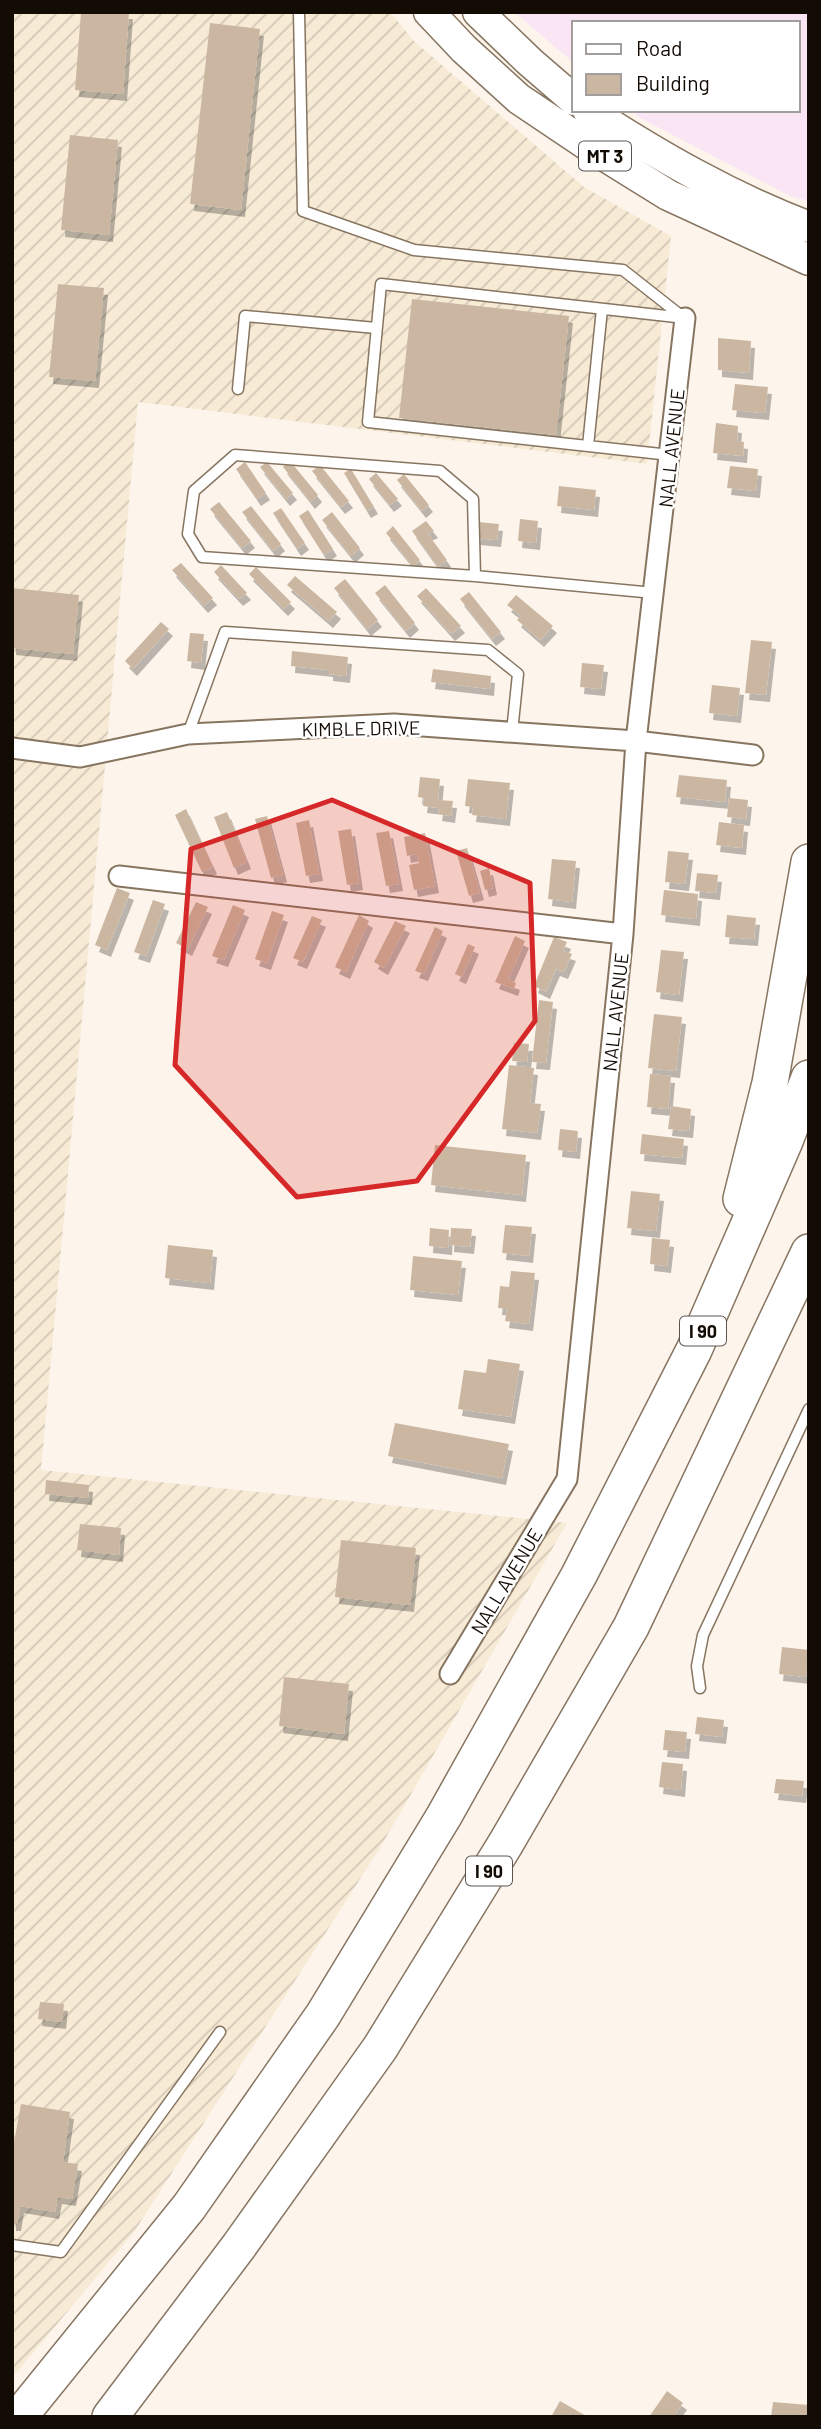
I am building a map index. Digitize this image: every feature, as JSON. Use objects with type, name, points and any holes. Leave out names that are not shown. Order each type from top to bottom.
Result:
[{"type":"highway","points":[[579,1575],[741,1199],[770,1083],[809,862]]},
{"type":"highway","name":"I 90","points":[[19,2417],[189,2207],[323,2015],[444,1816],[579,1575],[694,1350],[785,1141],[809,1078]]},
{"type":"highway","name":"I 90","points":[[110,2417],[239,2246],[380,2048],[506,1843],[631,1626],[804,1266]]},
{"type":"main road","name":"MT 3","points":[[429,12],[464,49],[519,99],[589,146],[668,195],[809,260]]},
{"type":"main road","points":[[478,12],[572,98]]},
{"type":"main road","name":"MT 3","points":[[592,112],[658,155],[706,182],[809,227]]},
{"type":"street","name":"NALL AVENUE","points":[[450,1674],[567,1479],[622,934],[636,741],[685,318]]},
{"type":"street","name":"KIMBLE DRIVE","points":[[12,748],[80,757],[188,734],[394,723],[636,741],[753,755]]},
{"type":"street","points":[[119,876],[622,934]]},
{"type":"lane","points":[[299,12],[303,211],[414,250],[623,270],[685,318]]},
{"type":"lane","points":[[670,455],[368,422],[376,328],[381,284],[685,318]]},
{"type":"lane","points":[[588,446],[602,309]]},
{"type":"lane","points":[[238,389],[245,316],[376,328]]},
{"type":"lane","points":[[475,576],[473,499],[440,471],[235,455],[194,491],[188,534],[202,556],[475,576],[655,593]]},
{"type":"lane","points":[[188,734],[225,632],[488,650],[518,674],[512,732]]},
{"type":"lane","points":[[700,1688],[697,1666],[703,1635],[809,1409]]},
{"type":"lane","points":[[12,2245],[61,2252],[220,2032]]},
{"type":"highlighted area","points":[[332,800],[530,883],[535,1021],[417,1181],[297,1197],[175,1065],[191,849]]},
{"type":"shaded area","points":[[12,12],[390,12],[414,41],[584,187],[671,236],[647,464],[138,402],[41,1470],[567,1523],[380,1848],[134,2232],[12,2378]]},
{"type":"shaded area","points":[[514,12],[809,12],[809,201],[790,196],[632,112],[800,112],[800,21],[572,21],[572,61]]},
{"type":"building","points":[[81,12],[129,12],[123,94],[75,90]]},
{"type":"building","points":[[210,23],[260,29],[241,210],[190,204]]},
{"type":"building","points":[[70,135],[118,140],[109,235],[61,230]]},
{"type":"building","points":[[58,284],[104,288],[95,381],[49,377]]},
{"type":"building","points":[[412,299],[569,316],[556,435],[399,418]]},
{"type":"building","points":[[718,338],[751,341],[749,373],[718,370]]},
{"type":"building","points":[[735,384],[768,387],[765,413],[732,410]]},
{"type":"building","points":[[716,423],[738,426],[737,441],[744,442],[743,456],[713,453]]},
{"type":"building","points":[[290,461],[318,495],[311,502],[283,467]]},
{"type":"building","points":[[245,462],[266,493],[257,499],[236,469]]},
{"type":"building","points":[[267,462],[293,493],[286,499],[260,467]]},
{"type":"building","points":[[320,465],[349,501],[341,507],[312,471]]},
{"type":"building","points":[[730,466],[758,469],[756,491],[727,488]]},
{"type":"building","points":[[351,469],[374,507],[367,511],[344,473]]},
{"type":"building","points":[[376,473],[398,499],[390,505],[369,479]]},
{"type":"building","points":[[404,474],[429,505],[422,511],[397,480]]},
{"type":"building","points":[[559,486],[596,490],[594,510],[557,506]]},
{"type":"building","points":[[219,502],[251,541],[242,548],[210,509]]},
{"type":"building","points":[[251,506],[281,544],[273,551],[242,512]]},
{"type":"building","points":[[281,508],[305,543],[297,549],[273,513]]},
{"type":"building","points":[[308,510],[333,549],[324,555],[299,516]]},
{"type":"building","points":[[332,512],[360,548],[351,556],[322,520]]},
{"type":"building","points":[[520,519],[538,521],[536,543],[518,541]]},
{"type":"building","points":[[426,521],[434,531],[428,534],[447,560],[438,567],[412,531]]},
{"type":"building","points":[[478,522],[499,524],[497,540],[476,538]]},
{"type":"building","points":[[393,526],[420,560],[413,566],[386,533]]},
{"type":"building","points":[[181,563],[213,598],[204,606],[172,570]]},
{"type":"building","points":[[221,565],[247,593],[239,599],[214,572]]},
{"type":"building","points":[[256,567],[291,602],[284,609],[249,574]]},
{"type":"building","points":[[295,576],[337,612],[329,621],[287,585]]},
{"type":"building","points":[[345,579],[378,620],[367,629],[334,588]]},
{"type":"building","points":[[385,585],[415,623],[406,631],[375,593]]},
{"type":"building","points":[[12,588],[79,595],[73,654],[12,648]]},
{"type":"building","points":[[426,588],[461,626],[451,634],[417,596]]},
{"type":"building","points":[[469,592],[501,632],[492,639],[460,599]]},
{"type":"building","points":[[516,595],[553,626],[540,640],[517,620],[521,616],[507,605]]},
{"type":"building","points":[[161,622],[169,629],[133,669],[125,661]]},
{"type":"building","points":[[190,633],[204,634],[201,663],[187,661]]},
{"type":"building","points":[[751,640],[772,642],[766,695],[745,693]]},
{"type":"building","points":[[292,651],[348,657],[346,676],[329,674],[329,670],[291,666]]},
{"type":"building","points":[[582,663],[604,665],[601,689],[580,687]]},
{"type":"building","points":[[433,669],[491,676],[490,689],[431,682]]},
{"type":"building","points":[[712,685],[740,688],[737,716],[709,713]]},
{"type":"building","points":[[679,775],[727,780],[725,802],[676,797]]},
{"type":"building","points":[[420,777],[440,779],[438,800],[453,801],[451,816],[438,814],[439,808],[423,806],[424,798],[418,797]]},
{"type":"building","points":[[468,779],[510,783],[506,819],[472,815],[473,807],[465,806]]},
{"type":"building","points":[[729,798],[748,800],[746,819],[727,817]]},
{"type":"building","points":[[186,809],[213,867],[202,872],[175,815]]},
{"type":"building","points":[[227,812],[247,862],[234,868],[214,817]]},
{"type":"building","points":[[267,816],[283,875],[271,878],[255,819]]},
{"type":"building","points":[[309,820],[319,874],[306,876],[296,823]]},
{"type":"building","points":[[719,822],[744,825],[742,848],[716,845]]},
{"type":"building","points":[[351,829],[359,883],[347,885],[338,831]]},
{"type":"building","points":[[389,831],[399,884],[386,886],[376,833]]},
{"type":"building","points":[[425,833],[435,886],[414,890],[409,865],[419,863],[417,854],[407,856],[404,837]]},
{"type":"building","points":[[467,848],[480,893],[469,896],[456,851]]},
{"type":"building","points":[[668,851],[689,853],[685,884],[665,882]]},
{"type":"building","points":[[552,859],[576,861],[572,902],[548,899]]},
{"type":"building","points":[[489,868],[493,888],[485,890],[480,871]]},
{"type":"building","points":[[697,873],[718,875],[716,893],[695,891]]},
{"type":"building","points":[[117,888],[130,893],[107,950],[95,945]]},
{"type":"building","points":[[664,890],[698,894],[696,919],[661,915]]},
{"type":"building","points":[[153,900],[165,904],[146,956],[134,952]]},
{"type":"building","points":[[196,902],[208,907],[188,949],[176,943]]},
{"type":"building","points":[[233,905],[245,910],[224,960],[212,956]]},
{"type":"building","points":[[272,911],[284,915],[267,963],[255,959]]},
{"type":"building","points":[[359,915],[369,921],[346,972],[335,967]]},
{"type":"building","points":[[727,915],[756,918],[754,939],[725,937]]},
{"type":"building","points":[[312,916],[322,920],[303,962],[293,958]]},
{"type":"building","points":[[395,921],[406,926],[384,968],[374,962]]},
{"type":"building","points":[[435,927],[443,931],[424,974],[415,971]]},
{"type":"building","points":[[515,936],[525,941],[508,980],[516,983],[514,989],[495,982]]},
{"type":"building","points":[[554,937],[567,942],[563,951],[572,954],[564,972],[556,969],[546,992],[534,986]]},
{"type":"building","points":[[468,944],[475,947],[462,977],[455,974]]},
{"type":"building","points":[[661,950],[684,952],[679,995],[656,992]]},
{"type":"building","points":[[539,1000],[553,1002],[546,1063],[532,1062]]},
{"type":"building","points":[[654,1014],[682,1017],[676,1071],[648,1068]]},
{"type":"building","points":[[514,1043],[529,1044],[527,1062],[512,1061]]},
{"type":"building","points":[[509,1065],[534,1068],[530,1103],[541,1104],[537,1133],[502,1129]]},
{"type":"building","points":[[650,1074],[671,1076],[668,1109],[647,1107]]},
{"type":"building","points":[[671,1106],[691,1109],[689,1131],[668,1129]]},
{"type":"building","points":[[560,1129],[578,1131],[576,1152],[558,1150]]},
{"type":"building","points":[[642,1134],[684,1139],[682,1158],[640,1154]]},
{"type":"building","points":[[435,1145],[526,1155],[522,1195],[431,1185]]},
{"type":"building","points":[[631,1191],[660,1194],[656,1231],[627,1228]]},
{"type":"building","points":[[505,1225],[532,1227],[529,1256],[502,1253]]},
{"type":"building","points":[[430,1228],[449,1230],[448,1248],[429,1246]]},
{"type":"building","points":[[451,1228],[472,1229],[470,1247],[450,1245]]},
{"type":"building","points":[[652,1238],[670,1240],[667,1266],[650,1264]]},
{"type":"building","points":[[168,1245],[213,1250],[210,1283],[165,1278]]},
{"type":"building","points":[[413,1256],[462,1261],[458,1295],[410,1290]]},
{"type":"building","points":[[511,1271],[535,1273],[529,1324],[505,1321],[507,1309],[498,1308],[500,1286],[509,1287]]},
{"type":"building","points":[[488,1359],[520,1364],[511,1417],[458,1409],[464,1370],[486,1373]]},
{"type":"building","points":[[395,1423],[509,1444],[502,1478],[388,1456]]},
{"type":"building","points":[[46,1480],[89,1485],[88,1498],[45,1494]]},
{"type":"building","points":[[80,1524],[121,1528],[119,1555],[77,1550]]},
{"type":"building","points":[[341,1540],[416,1548],[410,1605],[335,1597]]},
{"type":"building","points":[[782,1647],[809,1650],[806,1677],[779,1674]]},
{"type":"building","points":[[284,1677],[349,1684],[344,1734],[279,1726]]},
{"type":"building","points":[[697,1717],[724,1720],[722,1737],[695,1734]]},
{"type":"building","points":[[665,1730],[687,1732],[685,1752],[663,1750]]},
{"type":"building","points":[[662,1762],[683,1764],[681,1790],[659,1787]]},
{"type":"building","points":[[776,1779],[804,1781],[802,1796],[774,1793]]},
{"type":"building","points":[[40,2002],[64,2004],[62,2022],[38,2019]]},
{"type":"building","points":[[21,2104],[70,2112],[63,2162],[78,2164],[72,2199],[58,2197],[55,2212],[20,2206],[17,2224],[12,2224],[12,2153]]},
{"type":"building","points":[[667,2391],[683,2403],[673,2417],[649,2417]]},
{"type":"building","points":[[560,2401],[588,2417],[551,2417]]},
{"type":"building","points":[[773,2402],[809,2405],[809,2417],[771,2417]]}]
